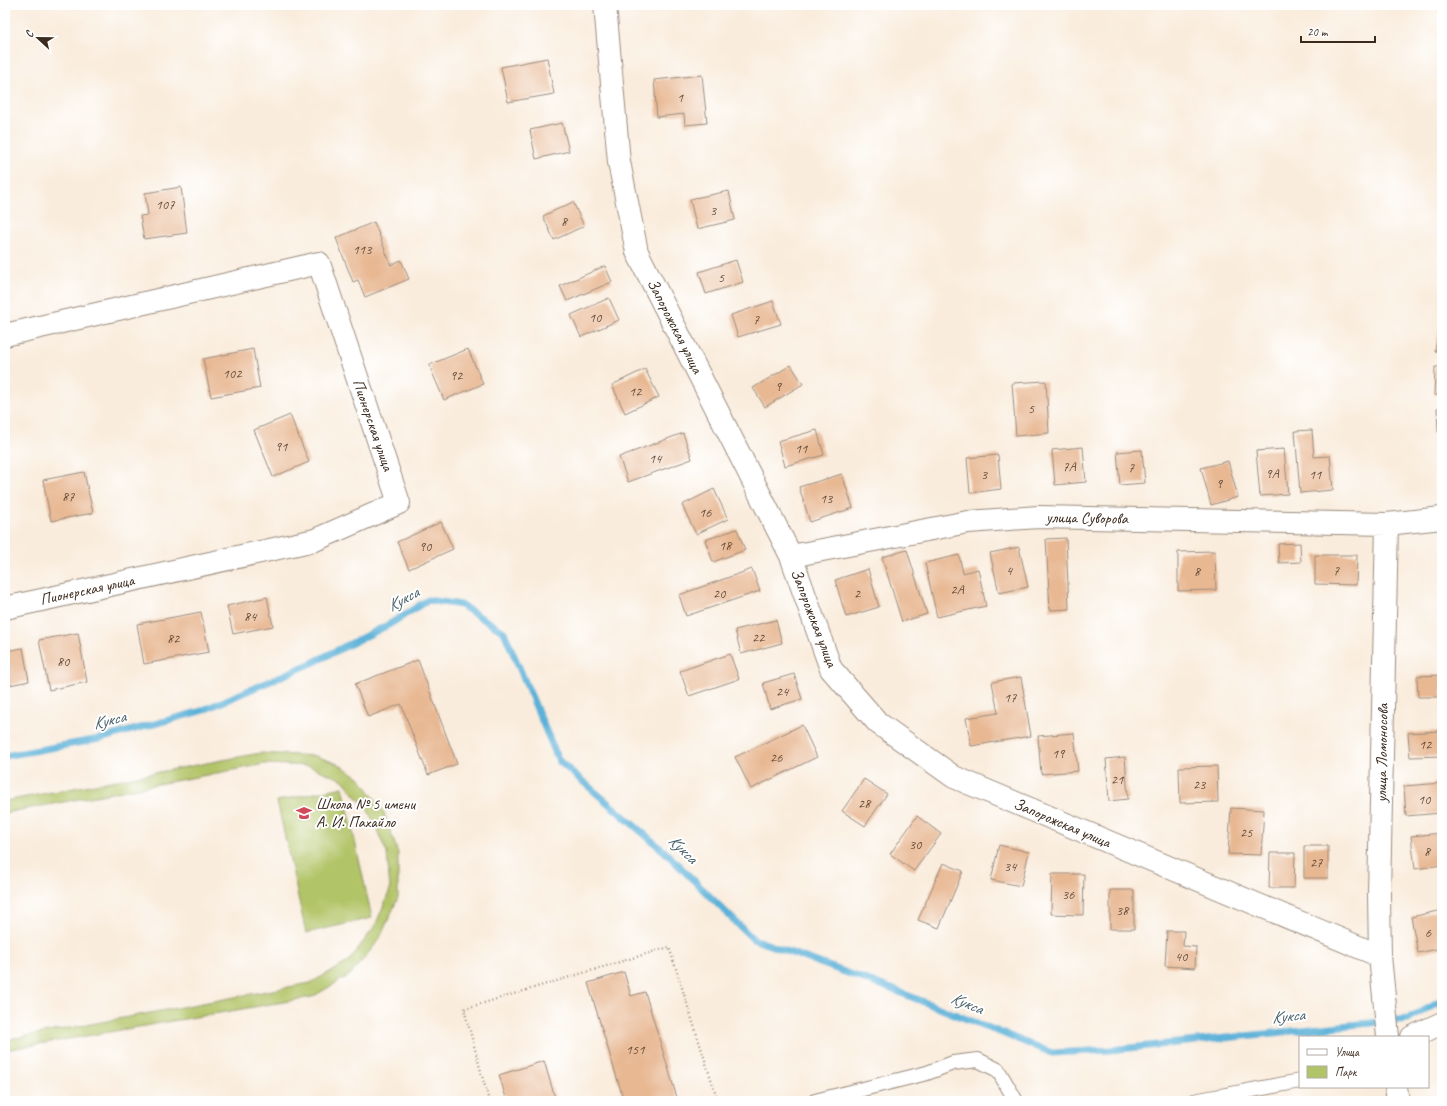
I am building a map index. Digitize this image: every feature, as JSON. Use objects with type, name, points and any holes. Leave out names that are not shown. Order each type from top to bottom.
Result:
[{"type":"street","name":"Запорожская улица","points":[[605,5],[619,162],[638,252],[791,556],[831,669],[878,723],[954,777],[1380,956]]},
{"type":"street","name":"Пионерская улица","points":[[5,335],[319,263],[399,502],[315,540],[5,608]]},
{"type":"street","name":"улица Суворова","points":[[791,556],[968,522],[1038,517],[1387,524]]},
{"type":"street","points":[[1387,524],[1442,518]]},
{"type":"street","name":"улица Ломоносова","points":[[1387,524],[1380,956],[1388,1035]]},
{"type":"street","points":[[1414,1036],[1442,1023]]},
{"type":"street","points":[[1396,1088],[1398,1101]]},
{"type":"lane","points":[[815,1101],[927,1073],[953,1063],[978,1060],[998,1070],[1016,1101]]},
{"type":"lane","points":[[1194,1101],[1299,1081]]},
{"type":"path","points":[[489,1101],[464,1009],[669,947],[718,1101]]},
{"type":"green space","points":[[260,753],[316,756],[338,764],[359,777],[383,810],[398,853],[398,898],[379,940],[350,975],[312,997],[5,1050],[5,1040],[310,983],[348,962],[375,926],[390,890],[387,853],[369,812],[343,780],[309,766],[265,764],[5,813],[5,801]]},
{"type":"green space","points":[[343,787],[372,918],[306,933],[277,801]]},
{"type":"building","points":[[547,58],[554,94],[508,102],[501,67]]},
{"type":"building","points":[[702,75],[707,123],[685,125],[684,114],[657,117],[654,80]]},
{"type":"building","points":[[562,123],[569,151],[536,159],[530,130]]},
{"type":"building","points":[[181,187],[187,233],[144,239],[140,216],[148,215],[145,193]]},
{"type":"building","points":[[729,191],[735,220],[697,229],[690,199]]},
{"type":"building","points":[[573,202],[584,226],[554,240],[543,216]]},
{"type":"building","points":[[374,222],[391,265],[401,260],[409,279],[365,297],[358,280],[353,282],[336,238]]},
{"type":"building","points":[[736,260],[743,282],[706,294],[699,272]]},
{"type":"building","points":[[605,266],[612,282],[567,301],[560,286]]},
{"type":"building","points":[[609,298],[619,320],[581,337],[571,315]]},
{"type":"building","points":[[773,301],[781,324],[738,337],[731,315]]},
{"type":"building","points":[[1440,325],[1442,326],[1442,352],[1435,351]]},
{"type":"building","points":[[253,349],[260,388],[211,397],[203,359]]},
{"type":"building","points":[[468,349],[483,384],[444,400],[429,365]]},
{"type":"building","points":[[791,365],[803,384],[765,407],[753,388]]},
{"type":"building","points":[[1435,367],[1442,367],[1442,395],[1434,395]]},
{"type":"building","points":[[645,369],[659,397],[625,413],[612,385]]},
{"type":"building","points":[[1046,381],[1049,433],[1016,436],[1012,383]]},
{"type":"building","points":[[1442,407],[1442,432],[1438,432],[1437,408]]},
{"type":"building","points":[[290,415],[309,462],[273,477],[254,430]]},
{"type":"building","points":[[817,430],[824,455],[785,466],[778,441]]},
{"type":"building","points":[[1312,430],[1314,457],[1330,456],[1333,490],[1300,493],[1295,431]]},
{"type":"building","points":[[683,433],[692,459],[628,482],[619,457]]},
{"type":"building","points":[[1083,447],[1086,482],[1055,485],[1052,450]]},
{"type":"building","points":[[1284,449],[1288,494],[1260,496],[1256,451]]},
{"type":"building","points":[[1142,450],[1145,483],[1120,485],[1117,452]]},
{"type":"building","points":[[998,455],[1001,489],[970,493],[967,458]]},
{"type":"building","points":[[1228,461],[1238,497],[1211,505],[1201,468]]},
{"type":"building","points":[[84,472],[93,513],[51,521],[43,480]]},
{"type":"building","points":[[842,474],[853,508],[810,522],[799,487]]},
{"type":"building","points":[[714,489],[728,519],[696,534],[682,505]]},
{"type":"building","points":[[441,522],[453,549],[409,569],[397,542]]},
{"type":"building","points":[[737,529],[745,550],[713,562],[705,540]]},
{"type":"building","points":[[1066,538],[1069,609],[1050,610],[1046,539]]},
{"type":"building","points":[[1300,543],[1301,562],[1279,563],[1278,544]]},
{"type":"building","points":[[1019,547],[1028,587],[999,593],[990,553]]},
{"type":"building","points":[[907,550],[927,614],[902,622],[882,557]]},
{"type":"building","points":[[1215,551],[1216,590],[1178,591],[1178,552]]},
{"type":"building","points":[[959,555],[963,573],[978,569],[986,606],[937,617],[925,563]]},
{"type":"building","points":[[1315,555],[1357,555],[1356,585],[1315,584]]},
{"type":"building","points":[[752,569],[760,591],[686,616],[679,595]]},
{"type":"building","points":[[868,569],[879,607],[846,617],[835,580]]},
{"type":"building","points":[[267,597],[273,626],[233,634],[227,606]]},
{"type":"building","points":[[201,612],[209,652],[144,664],[137,624]]},
{"type":"building","points":[[776,620],[782,643],[741,654],[735,630]]},
{"type":"building","points":[[78,633],[87,682],[49,690],[39,640]]},
{"type":"building","points":[[23,648],[29,681],[5,686],[5,651]]},
{"type":"building","points":[[730,654],[739,679],[689,696],[680,671]]},
{"type":"building","points":[[418,660],[457,764],[428,775],[401,704],[368,717],[355,684]]},
{"type":"building","points":[[794,674],[802,699],[770,709],[763,683]]},
{"type":"building","points":[[1442,675],[1442,697],[1418,697],[1417,676]]},
{"type":"building","points":[[1021,677],[1031,736],[971,746],[966,718],[998,713],[992,682]]},
{"type":"building","points":[[802,725],[817,757],[751,789],[735,757]]},
{"type":"building","points":[[1440,731],[1442,756],[1410,757],[1408,733]]},
{"type":"building","points":[[1074,733],[1078,771],[1041,774],[1038,736]]},
{"type":"building","points":[[1125,757],[1128,799],[1109,801],[1106,759]]},
{"type":"building","points":[[1217,766],[1218,802],[1180,803],[1179,767]]},
{"type":"building","points":[[864,779],[887,794],[865,826],[842,811]]},
{"type":"building","points":[[1442,783],[1442,813],[1406,816],[1404,786]]},
{"type":"building","points":[[1231,808],[1264,810],[1261,855],[1228,854]]},
{"type":"building","points":[[917,816],[941,834],[914,871],[890,854]]},
{"type":"building","points":[[1442,833],[1442,865],[1415,869],[1411,836]]},
{"type":"building","points":[[999,845],[1029,852],[1021,886],[991,880]]},
{"type":"building","points":[[1304,846],[1328,846],[1328,878],[1304,878]]},
{"type":"building","points":[[1270,853],[1295,853],[1294,888],[1269,888]]},
{"type":"building","points":[[943,863],[963,871],[939,928],[918,920]]},
{"type":"building","points":[[1052,874],[1084,874],[1083,915],[1051,914]]},
{"type":"building","points":[[1110,890],[1134,890],[1134,929],[1110,929]]},
{"type":"building","points":[[1442,910],[1442,948],[1418,953],[1411,917]]},
{"type":"building","points":[[1167,931],[1184,931],[1183,946],[1196,947],[1195,968],[1165,966]]},
{"type":"building","points":[[624,972],[631,996],[645,992],[678,1101],[624,1101],[588,983]]},
{"type":"building","points":[[544,1061],[556,1101],[507,1101],[499,1075]]},
{"type":"waterway","name":"Кукса","points":[[5,756],[100,739],[201,711],[312,663],[390,624],[428,600],[461,605],[504,632],[559,761],[665,852],[753,939],[889,988],[1052,1053],[1110,1050],[1408,1019],[1442,1001]]},
{"type":"place","name":"Школа № 5 имени А. И. Пахайло","points":[[304,813]]}]
